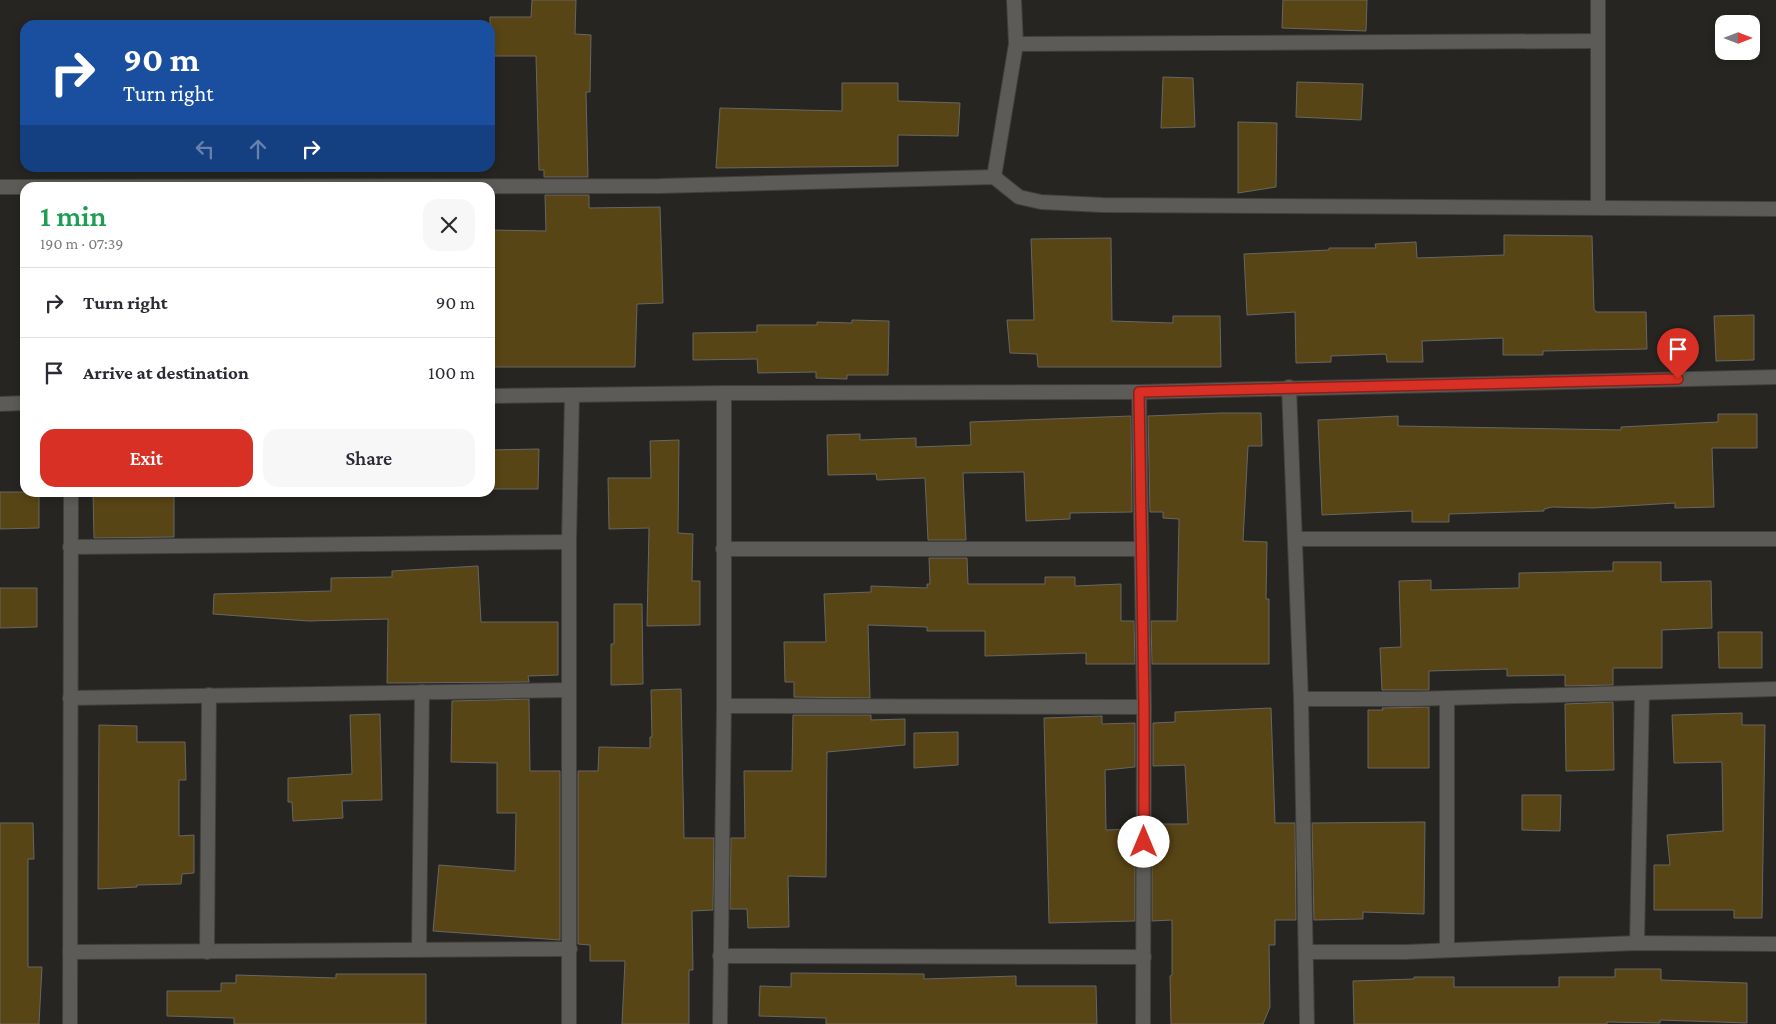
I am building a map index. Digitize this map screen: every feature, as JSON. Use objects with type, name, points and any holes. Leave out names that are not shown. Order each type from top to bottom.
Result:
[{"type":"street","points":[[994,177],[1016,44],[1014,0]]},
{"type":"street","points":[[1598,0],[1598,208]]},
{"type":"street","points":[[1016,44],[1598,41]]},
{"type":"street","points":[[495,186],[660,186],[994,177],[1019,197],[1041,202],[1102,205],[1776,209]]},
{"type":"street","points":[[0,187],[20,187]]},
{"type":"street","points":[[495,396],[724,393],[1139,392],[1776,377]]},
{"type":"street","points":[[1288,387],[1301,699],[1307,1024]]},
{"type":"street","points":[[1139,392],[1144,707],[1143,1024]]},
{"type":"street","points":[[720,1024],[724,706],[724,393]]},
{"type":"street","points":[[568,1024],[570,949],[569,542],[572,395]]},
{"type":"street","points":[[0,404],[20,403]]},
{"type":"street","points":[[70,1024],[71,497]]},
{"type":"street","points":[[1295,539],[1776,539]]},
{"type":"street","points":[[70,547],[569,542]]},
{"type":"street","points":[[723,549],[1141,549]]},
{"type":"street","points":[[1301,699],[1642,694],[1776,688]]},
{"type":"street","points":[[70,698],[569,690]]},
{"type":"street","points":[[419,950],[422,692]]},
{"type":"street","points":[[1637,944],[1642,694]]},
{"type":"street","points":[[208,952],[209,695]]},
{"type":"street","points":[[1447,698],[1447,950]]},
{"type":"street","points":[[724,706],[1144,707]]},
{"type":"street","points":[[1306,952],[1637,944],[1776,944]]},
{"type":"street","points":[[70,952],[570,949]]},
{"type":"street","points":[[720,956],[1144,958]]},
{"type":"building","points":[[532,0],[576,0],[575,34],[591,35],[590,92],[586,92],[588,177],[544,177],[544,170],[539,170],[536,56],[495,56],[495,20],[490,20],[490,17],[531,17]]},
{"type":"building","points":[[1283,0],[1367,0],[1366,31],[1282,28]]},
{"type":"building","points":[[1163,77],[1193,78],[1195,127],[1161,128]]},
{"type":"building","points":[[1297,82],[1363,84],[1361,120],[1296,117]]},
{"type":"building","points":[[842,83],[898,83],[898,101],[960,103],[958,136],[898,135],[898,166],[716,168],[720,108],[842,111]]},
{"type":"building","points":[[1238,122],[1277,123],[1276,187],[1238,193]]},
{"type":"building","points":[[545,195],[589,195],[589,208],[660,207],[663,303],[637,304],[635,367],[495,367],[495,230],[546,231]]},
{"type":"building","points":[[1504,235],[1592,236],[1594,309],[1596,312],[1646,312],[1647,349],[1543,351],[1543,355],[1503,355],[1503,338],[1422,341],[1423,362],[1387,362],[1386,354],[1331,356],[1331,362],[1296,363],[1295,312],[1247,315],[1244,254],[1329,250],[1329,248],[1376,248],[1375,244],[1416,242],[1417,258],[1504,255]]},
{"type":"building","points":[[1111,238],[1112,321],[1173,323],[1173,316],[1220,316],[1221,367],[1038,367],[1037,354],[1010,353],[1007,320],[1034,320],[1031,239]]},
{"type":"building","points":[[1754,315],[1754,360],[1716,361],[1714,316]]},
{"type":"building","points":[[852,320],[889,321],[888,375],[847,375],[847,379],[816,378],[816,372],[758,373],[757,359],[693,360],[693,333],[757,332],[757,325],[817,325],[817,322],[852,323]]},
{"type":"building","points":[[1261,413],[1262,446],[1248,446],[1243,541],[1267,542],[1266,599],[1269,599],[1269,664],[1152,664],[1151,621],[1177,621],[1179,519],[1163,518],[1163,512],[1150,512],[1148,416]]},
{"type":"building","points":[[1718,414],[1757,414],[1757,448],[1712,448],[1714,507],[1675,508],[1675,503],[1593,508],[1552,507],[1544,509],[1544,511],[1449,514],[1449,522],[1412,522],[1412,511],[1322,515],[1318,420],[1398,416],[1398,426],[1621,430],[1621,427],[1718,422]]},
{"type":"building","points":[[1131,416],[1132,512],[1070,513],[1070,519],[1026,521],[1024,472],[963,473],[966,540],[928,540],[925,478],[877,480],[876,474],[828,475],[827,435],[860,434],[860,440],[916,438],[916,447],[971,445],[970,422]]},
{"type":"building","points":[[679,440],[678,533],[693,534],[692,581],[700,581],[700,625],[647,626],[649,528],[609,529],[608,478],[651,478],[650,441]]},
{"type":"building","points":[[539,449],[538,489],[495,489],[495,450]]},
{"type":"building","points":[[0,492],[20,492],[20,497],[39,497],[39,528],[0,529]]},
{"type":"building","points":[[93,497],[174,497],[174,537],[94,538]]},
{"type":"building","points":[[929,558],[967,558],[968,584],[1045,584],[1045,577],[1075,577],[1075,586],[1121,584],[1121,621],[1134,621],[1135,664],[1086,664],[1086,653],[985,656],[985,631],[927,631],[927,627],[868,625],[870,698],[794,697],[794,682],[785,682],[784,642],[826,642],[824,594],[871,592],[871,586],[927,588],[927,584],[930,584]]},
{"type":"building","points":[[1613,562],[1661,562],[1661,582],[1711,581],[1712,628],[1662,630],[1662,668],[1613,668],[1613,685],[1565,686],[1565,675],[1507,676],[1507,669],[1429,671],[1429,690],[1382,690],[1380,648],[1401,647],[1399,581],[1431,580],[1431,590],[1519,588],[1519,573],[1613,571]]},
{"type":"building","points":[[478,566],[481,622],[558,622],[558,675],[528,676],[529,682],[387,683],[388,619],[308,621],[213,614],[214,594],[331,591],[331,578],[392,577],[392,571]]},
{"type":"building","points":[[0,588],[37,588],[37,627],[0,628]]},
{"type":"building","points":[[614,604],[642,604],[643,684],[611,685],[611,644],[614,644]]},
{"type":"building","points":[[1718,632],[1762,632],[1762,668],[1719,668]]},
{"type":"building","points":[[681,689],[684,838],[714,838],[713,910],[692,911],[693,970],[689,970],[689,1024],[622,1024],[625,961],[590,961],[590,945],[578,944],[578,771],[598,771],[599,747],[650,748],[650,737],[652,737],[651,690]]},
{"type":"building","points":[[529,699],[530,771],[560,771],[560,940],[433,931],[439,865],[515,871],[516,813],[497,813],[497,763],[451,762],[452,701]]},
{"type":"building","points":[[1613,702],[1614,770],[1566,771],[1565,704]]},
{"type":"building","points":[[1429,707],[1429,768],[1368,768],[1368,710]]},
{"type":"building","points":[[1271,708],[1275,823],[1295,823],[1296,920],[1275,920],[1275,945],[1269,945],[1270,1007],[1263,1024],[1171,1024],[1172,920],[1152,921],[1152,829],[1162,829],[1162,824],[1188,824],[1185,765],[1153,766],[1153,723],[1175,722],[1175,712]]},
{"type":"building","points":[[1742,713],[1742,725],[1765,725],[1762,918],[1734,918],[1734,910],[1654,910],[1654,865],[1670,865],[1667,835],[1723,831],[1722,762],[1674,763],[1672,715]]},
{"type":"building","points":[[380,714],[382,800],[342,801],[343,818],[293,821],[292,802],[288,802],[288,778],[352,774],[350,715]]},
{"type":"building","points":[[793,715],[871,715],[871,720],[905,719],[905,745],[827,752],[826,877],[788,876],[789,927],[748,928],[747,909],[730,909],[731,838],[745,838],[744,771],[792,771]]},
{"type":"building","points":[[1102,716],[1102,724],[1135,723],[1135,767],[1105,770],[1106,830],[1135,829],[1135,921],[1049,923],[1044,718]]},
{"type":"building","points":[[99,725],[137,726],[137,742],[185,742],[186,780],[179,780],[179,836],[194,835],[194,873],[182,874],[181,884],[137,885],[137,887],[98,889]]},
{"type":"building","points":[[958,732],[958,765],[914,768],[914,733]]},
{"type":"building","points":[[1522,795],[1561,795],[1560,831],[1522,830]]},
{"type":"building","points":[[1425,822],[1424,914],[1363,912],[1363,919],[1314,920],[1312,823]]},
{"type":"building","points":[[0,823],[33,823],[34,859],[28,859],[28,967],[42,967],[39,1024],[0,1024]]},
{"type":"building","points":[[1615,969],[1661,969],[1661,980],[1747,983],[1747,1023],[1660,1020],[1660,1023],[1607,1022],[1607,1024],[1354,1024],[1353,981],[1414,979],[1414,977],[1454,977],[1454,987],[1559,987],[1559,977],[1615,977]]},
{"type":"building","points":[[791,973],[924,974],[924,979],[1016,976],[1016,986],[1096,986],[1097,1024],[826,1024],[826,1018],[759,1016],[760,986],[791,987]]},
{"type":"building","points":[[336,974],[426,974],[426,1024],[234,1024],[234,1018],[167,1016],[167,991],[221,991],[221,983],[236,983],[236,975],[336,978]]},
{"type":"route","points":[[1144,842],[1139,392],[1678,379]]}]
